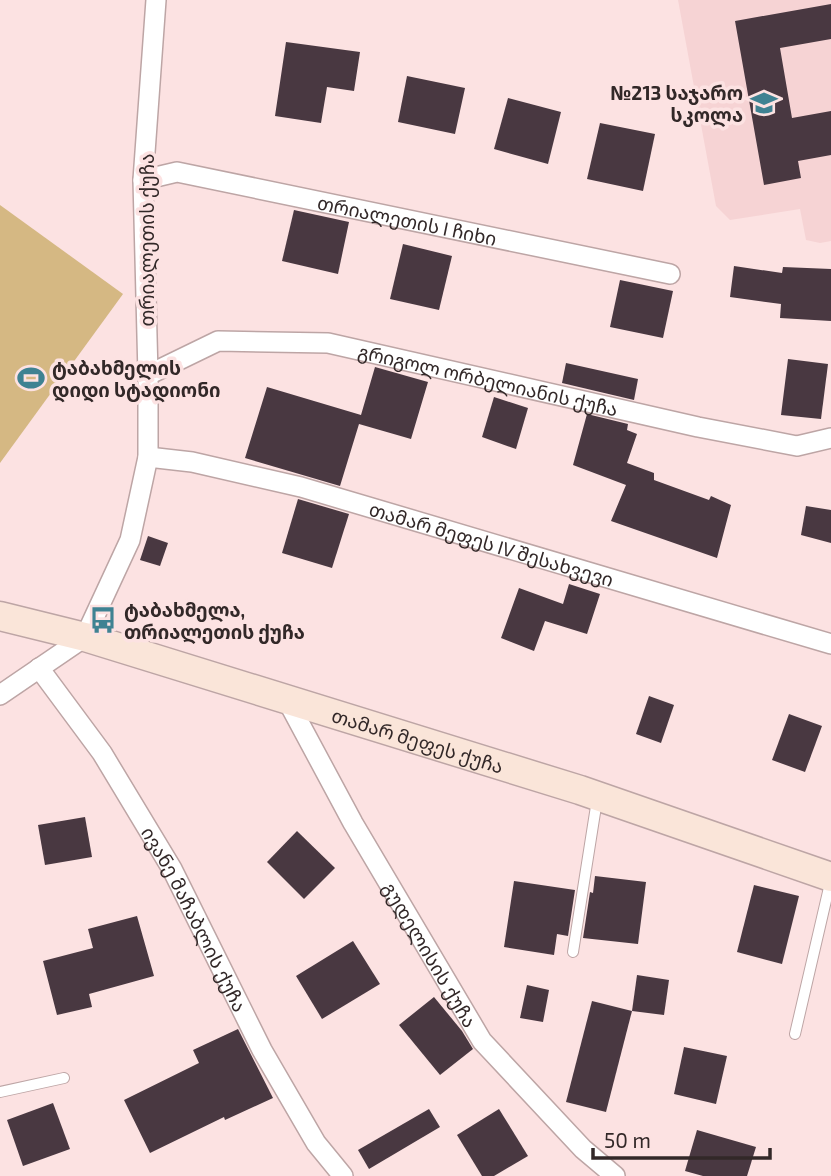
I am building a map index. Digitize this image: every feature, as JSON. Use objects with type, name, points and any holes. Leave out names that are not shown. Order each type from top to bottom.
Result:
[{"type":"street","name":"თრიალეთის ქუჩა","points":[[85,637],[130,540],[148,457],[143,180],[156,0]]},
{"type":"street","name":"თრიალეთის I ჩიხი","points":[[143,180],[177,172],[670,274]]},
{"type":"street","name":"გრიგოლ ორბელიანის ქუჩა","points":[[148,375],[218,341],[328,343],[797,446],[831,438]]},
{"type":"street","name":"თამარ მეფეს IV შესახვევი","points":[[148,457],[192,462],[301,487],[831,644]]},
{"type":"street","name":"თამარ მეფეს ქუჩა","points":[[0,616],[85,637],[597,796],[831,878]]},
{"type":"street","points":[[0,695],[85,637]]},
{"type":"street","name":"ივანე მაჩაბლის ქუჩა","points":[[39,668],[102,753],[172,869],[262,1050],[316,1143],[343,1176]]},
{"type":"street","name":"გუდელისის ქუჩა","points":[[287,700],[353,823],[482,1041],[583,1149],[615,1176]]},
{"type":"lane","points":[[573,952],[597,796]]},
{"type":"lane","points":[[794,1034],[831,878]]},
{"type":"lane","points":[[0,1092],[64,1078]]},
{"type":"shaded area","name":"№213 საჯარო სკოლა","points":[[678,0],[831,0],[831,241],[820,243],[806,240],[800,209],[730,220],[716,206]]},
{"type":"shaded area","name":"ტაბახმელის დიდი სტადიონი","points":[[0,205],[123,294],[0,463]]},
{"type":"building","points":[[831,4],[831,39],[780,48],[792,118],[831,111],[831,155],[798,161],[801,178],[764,185],[735,21]]},
{"type":"building","points":[[286,42],[360,52],[354,91],[327,87],[321,123],[275,116]]},
{"type":"building","points":[[407,76],[465,88],[455,134],[398,122]]},
{"type":"building","points":[[508,98],[561,112],[548,164],[494,149]]},
{"type":"building","points":[[600,123],[655,134],[643,191],[587,179]]},
{"type":"building","points":[[294,210],[349,222],[338,274],[282,261]]},
{"type":"building","points":[[403,244],[452,256],[439,310],[390,299]]},
{"type":"building","points":[[734,266],[782,273],[783,267],[831,269],[831,321],[780,318],[781,304],[730,297]]},
{"type":"building","points":[[620,280],[673,291],[663,338],[610,327]]},
{"type":"building","points":[[788,359],[828,364],[821,419],[781,415]]},
{"type":"building","points":[[566,363],[638,379],[634,400],[562,383]]},
{"type":"building","points":[[375,367],[428,382],[411,439],[359,424],[340,486],[245,458],[267,387],[361,415]]},
{"type":"building","points":[[494,397],[528,408],[516,449],[482,437]]},
{"type":"building","points":[[587,414],[628,424],[627,430],[637,434],[627,463],[654,473],[654,480],[709,500],[711,496],[731,505],[717,558],[611,521],[626,485],[573,465]]},
{"type":"building","points":[[298,499],[349,514],[332,568],[282,553]]},
{"type":"building","points":[[806,506],[831,510],[831,543],[801,535]]},
{"type":"building","points":[[148,536],[168,543],[160,566],[140,560]]},
{"type":"building","points":[[569,584],[600,594],[587,634],[545,621],[534,651],[501,638],[519,588],[563,604]]},
{"type":"building","points":[[649,696],[674,705],[661,743],[636,734]]},
{"type":"building","points":[[789,714],[822,726],[805,772],[772,760]]},
{"type":"building","points":[[85,817],[92,857],[45,865],[38,825]]},
{"type":"building","points":[[297,831],[335,868],[304,899],[267,862]]},
{"type":"building","points":[[595,876],[646,882],[638,944],[583,938]]},
{"type":"building","points":[[514,881],[575,890],[568,936],[557,934],[554,955],[504,947]]},
{"type":"building","points":[[754,885],[799,896],[782,964],[737,952]]},
{"type":"building","points":[[137,916],[154,976],[89,994],[92,1007],[57,1015],[43,961],[93,948],[88,929]]},
{"type":"building","points":[[353,941],[380,984],[322,1019],[296,976]]},
{"type":"building","points":[[637,975],[669,980],[664,1015],[632,1011]]},
{"type":"building","points":[[527,985],[549,990],[543,1022],[520,1018]]},
{"type":"building","points":[[434,997],[473,1049],[440,1075],[399,1025]]},
{"type":"building","points":[[592,1001],[632,1011],[606,1112],[566,1102]]},
{"type":"building","points":[[238,1029],[273,1098],[225,1120],[224,1117],[150,1153],[124,1100],[199,1063],[193,1050]]},
{"type":"building","points":[[684,1047],[727,1056],[716,1104],[674,1094]]},
{"type":"building","points":[[53,1103],[70,1149],[23,1166],[7,1120]]},
{"type":"building","points":[[429,1109],[440,1127],[369,1169],[358,1150]]},
{"type":"building","points":[[499,1109],[528,1156],[494,1176],[482,1176],[457,1135]]},
{"type":"building","points":[[697,1130],[756,1147],[747,1176],[703,1176],[685,1171]]},
{"type":"place","name":"№213 საჯარო სკოლა","points":[[764,103]]},
{"type":"place","name":"ტაბახმელის დიდი სტადიონი","points":[[31,378]]},
{"type":"place","name":"ტაბახმელა, თრიალეთის ქუჩა","points":[[103,620]]}]
